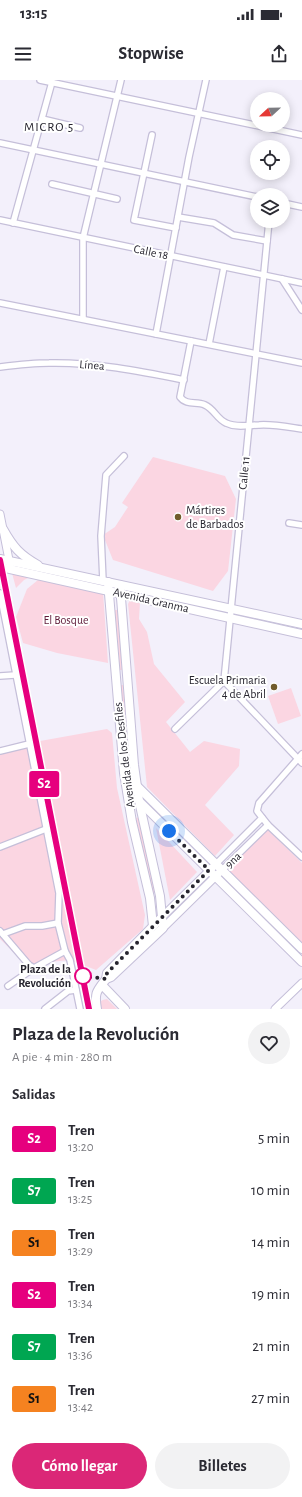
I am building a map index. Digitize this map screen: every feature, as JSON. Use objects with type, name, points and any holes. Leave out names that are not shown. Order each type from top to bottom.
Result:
[{"type":"main road","points":[[3,529],[13,546],[23,556],[46,569]]},
{"type":"main road","name":"Avenida Granma","points":[[0,559],[10,565],[106,585]]},
{"type":"main road","name":"Avenida Granma","points":[[0,567],[10,565],[46,569],[230,618],[302,634]]},
{"type":"main road","name":"Avenida de los Desfiles","points":[[106,585],[126,786],[132,822],[150,898],[153,926]]},
{"type":"main road","name":"Avenida Granma","points":[[120,589],[231,609],[302,624]]},
{"type":"main road","name":"Avenida de los Desfiles","points":[[120,589],[136,785],[160,896],[163,928]]},
{"type":"main road","points":[[115,677],[127,676]]},
{"type":"main road","points":[[136,785],[302,949]]},
{"type":"main road","points":[[126,786],[139,801],[302,962]]},
{"type":"main road","points":[[104,982],[107,973],[162,917]]},
{"type":"main road","points":[[97,1009],[96,992],[104,982],[163,928]]},
{"type":"main road","points":[[104,982],[126,1009]]},
{"type":"street","points":[[40,80],[302,135]]},
{"type":"street","points":[[83,319],[83,238],[121,80]]},
{"type":"street","points":[[156,334],[184,182],[206,80]]},
{"type":"street","points":[[14,223],[52,82]]},
{"type":"street","points":[[42,119],[80,128]]},
{"type":"street","points":[[152,135],[134,220],[176,228]]},
{"type":"street","points":[[0,143],[250,196]]},
{"type":"street","points":[[52,184],[94,192],[117,199]]},
{"type":"street","points":[[290,204],[302,207]]},
{"type":"street","points":[[178,217],[214,223],[233,235],[267,241]]},
{"type":"street","name":"Calle 18","points":[[0,220],[302,283]]},
{"type":"street","name":"Calle 11","points":[[224,682],[248,427],[257,354],[269,228]]},
{"type":"street","points":[[209,344],[224,267]]},
{"type":"street","points":[[282,279],[302,310]]},
{"type":"street","points":[[0,303],[302,363]]},
{"type":"street","points":[[191,341],[180,397],[183,400],[187,403],[203,404],[211,408],[217,417],[226,424],[248,427],[259,425],[302,429]]},
{"type":"street","name":"Línea","points":[[0,367],[50,363],[81,364],[139,371],[184,380]]},
{"type":"street","points":[[106,585],[101,536],[106,475],[124,456]]},
{"type":"street","points":[[0,514],[10,565]]},
{"type":"street","points":[[290,523],[302,525]]},
{"type":"street","points":[[0,593],[59,893],[58,923],[64,952],[70,960],[80,1009]]},
{"type":"street","points":[[0,635],[7,634]]},
{"type":"street","points":[[0,676],[15,675]]},
{"type":"street","points":[[175,729],[224,682],[301,759],[260,803],[257,811],[268,825],[302,858]]},
{"type":"street","points":[[0,751],[29,744]]},
{"type":"street","name":"9na","points":[[162,917],[262,818]]},
{"type":"street","name":"9na","points":[[163,928],[268,825]]},
{"type":"street","points":[[0,847],[46,829]]},
{"type":"street","points":[[34,968],[29,965],[2,932],[25,926],[42,926],[58,923]]},
{"type":"street","points":[[8,986],[34,968],[64,952]]},
{"type":"street","points":[[275,1009],[302,983]]},
{"type":"street","points":[[44,1009],[68,991],[76,990]]},
{"type":"green space","name":"Mártires de Barbados","points":[[153,457],[225,476],[236,499],[228,571],[213,591],[113,560],[103,535],[115,527],[128,507],[122,503]]},
{"type":"green space","points":[[12,573],[32,576],[24,580],[16,588]]},
{"type":"green space","name":"El Bosque","points":[[38,580],[103,592],[108,663],[57,653],[23,643],[16,617],[27,589]]},
{"type":"green space","points":[[130,600],[140,602],[139,619],[147,632],[154,664],[185,702],[166,722],[190,752],[204,741],[240,749],[239,766],[205,805],[234,835],[215,856],[147,787],[128,604]]},
{"type":"green space","points":[[114,610],[118,610],[122,670],[118,670]]},
{"type":"green space","points":[[119,685],[123,685],[129,767],[126,767]]},
{"type":"green space","points":[[291,688],[301,716],[278,724],[268,696]]},
{"type":"green space","points":[[107,729],[112,733],[117,788],[145,915],[143,929],[96,970],[70,960],[49,962],[30,968],[0,939],[0,751],[29,743]]},
{"type":"green space","points":[[139,817],[156,892],[152,893],[136,818]]},
{"type":"green space","points":[[156,828],[197,872],[170,900]]},
{"type":"green space","points":[[267,829],[302,863],[302,946],[226,871]]},
{"type":"green space","points":[[107,999],[117,1009],[100,1009],[100,1002]]},
{"type":"railway","points":[[0,560],[89,1009]]},
{"type":"train","name":"S2","points":[[0,560],[89,1009]]},
{"type":"place","name":"Mártires de Barbados","points":[[178,517]]},
{"type":"place","name":"Escuela Primaria 4 de Abril","points":[[274,687]]},
{"type":"place","name":"Plaza de la Revolución","points":[[83,976]]},
{"type":"district","name":"MICRO 5","points":[[49,126]]},
{"type":"route","points":[[83,976],[106,979],[107,973],[209,870],[169,831]]}]
